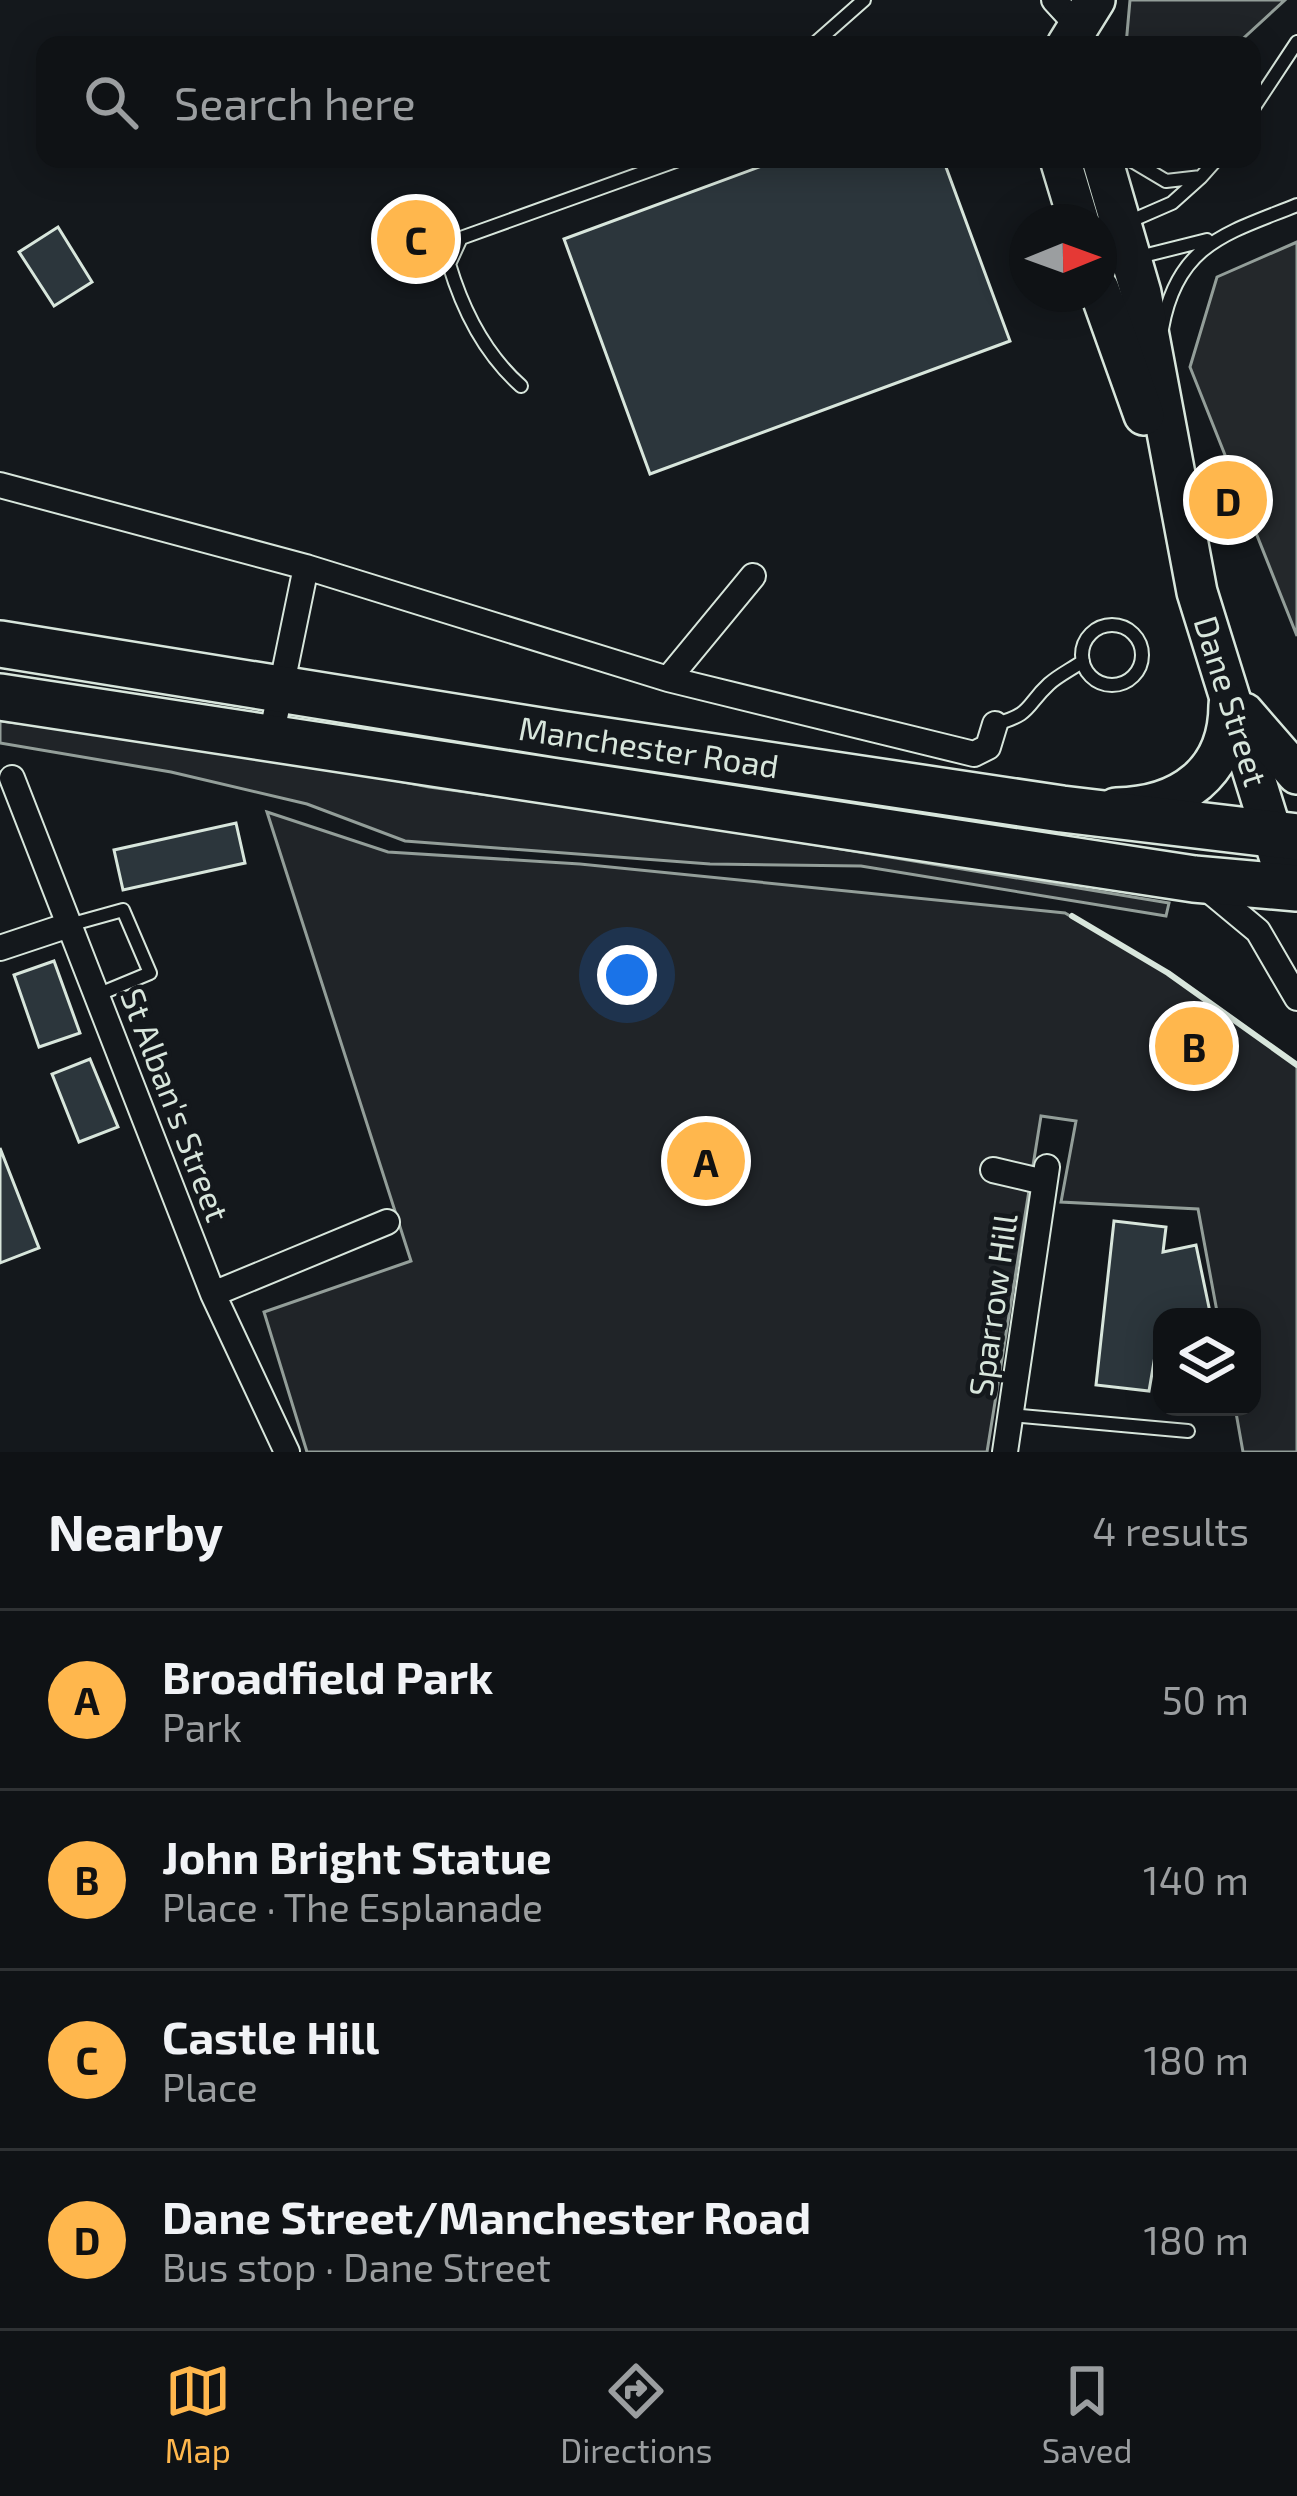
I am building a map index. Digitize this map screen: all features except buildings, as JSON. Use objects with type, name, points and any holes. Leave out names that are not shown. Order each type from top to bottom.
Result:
[{"type":"highway","name":"Manchester Road","points":[[0,644],[280,692],[1062,809],[1286,836]]},
{"type":"highway","name":"Manchester Road","points":[[0,697],[1294,896]]},
{"type":"main road","points":[[1063,168],[1073,204]]},
{"type":"main road","name":"Dane Street","points":[[1103,168],[1105,204]]},
{"type":"main road","name":"Dane Street","points":[[1117,278],[1155,375],[1180,516]]},
{"type":"main road","name":"Dane Street","points":[[1117,287],[1229,694],[1286,836],[1294,896]]},
{"type":"main road","points":[[1229,694],[1297,774]]},
{"type":"main road","points":[[1062,809],[1136,807],[1199,783],[1224,748],[1229,694]]},
{"type":"street","name":"Manchester Road","points":[[0,485],[306,567],[668,679],[974,754],[988,747],[995,724]]},
{"type":"street","points":[[271,737],[306,567]]},
{"type":"street","points":[[668,679],[753,576]]},
{"type":"street","name":"St Alban's Street","points":[[12,778],[213,1294],[287,1452]]},
{"type":"street","points":[[1194,879],[1258,931],[1297,998]]},
{"type":"street","points":[[0,948],[69,925]]},
{"type":"street","name":"Sparrow Hill","points":[[993,1170],[1046,1174],[1005,1452]]},
{"type":"street","points":[[213,1294],[387,1222]]},
{"type":"lane","points":[[823,36],[864,0]]},
{"type":"lane","points":[[1261,97],[1297,43]]},
{"type":"lane","points":[[521,386],[495,363],[459,298],[449,264],[461,238],[656,168]]},
{"type":"lane","points":[[1144,168],[1166,181],[1201,177]]},
{"type":"lane","points":[[1117,251],[1209,168]]},
{"type":"lane","points":[[1117,257],[1208,240],[1297,205]]},
{"type":"lane","points":[[1155,375],[1163,320],[1182,278],[1208,240]]},
{"type":"lane","points":[[995,724],[1021,717],[1035,707],[1046,686],[1083,662],[1088,637],[1104,626],[1132,632],[1142,648],[1140,668],[1116,686],[1096,681],[1083,662]]},
{"type":"lane","points":[[69,925],[123,910],[150,973],[97,995]]},
{"type":"lane","points":[[1011,1415],[1188,1431]]},
{"type":"shaded area","points":[[1130,0],[1285,0],[1246,36],[1127,36]]},
{"type":"shaded area","points":[[1297,242],[1297,636],[1190,367],[1217,277]]},
{"type":"shaded area","points":[[0,721],[236,749],[429,787],[635,815],[1169,903],[1166,916],[861,866],[710,864],[405,841],[307,804],[171,772],[0,743]]},
{"type":"shaded area","points":[[267,812],[388,852],[580,864],[1065,913],[1168,973],[1297,1065],[1297,1452],[1243,1452],[1237,1416],[1261,1416],[1261,1308],[1216,1308],[1198,1209],[1061,1202],[1076,1121],[1041,1116],[987,1452],[307,1452],[264,1312],[411,1261]]},
{"type":"wall","points":[[1072,916],[1168,973],[1297,1065]]},
{"type":"place","name":"Castle Hill","points":[[416,239]]},
{"type":"place","name":"Dane Street/Manchester Road","points":[[1228,500]]},
{"type":"place","name":"John Bright Statue","points":[[1194,1046]]},
{"type":"place","name":"Broadfield Park","points":[[706,1161]]}]
